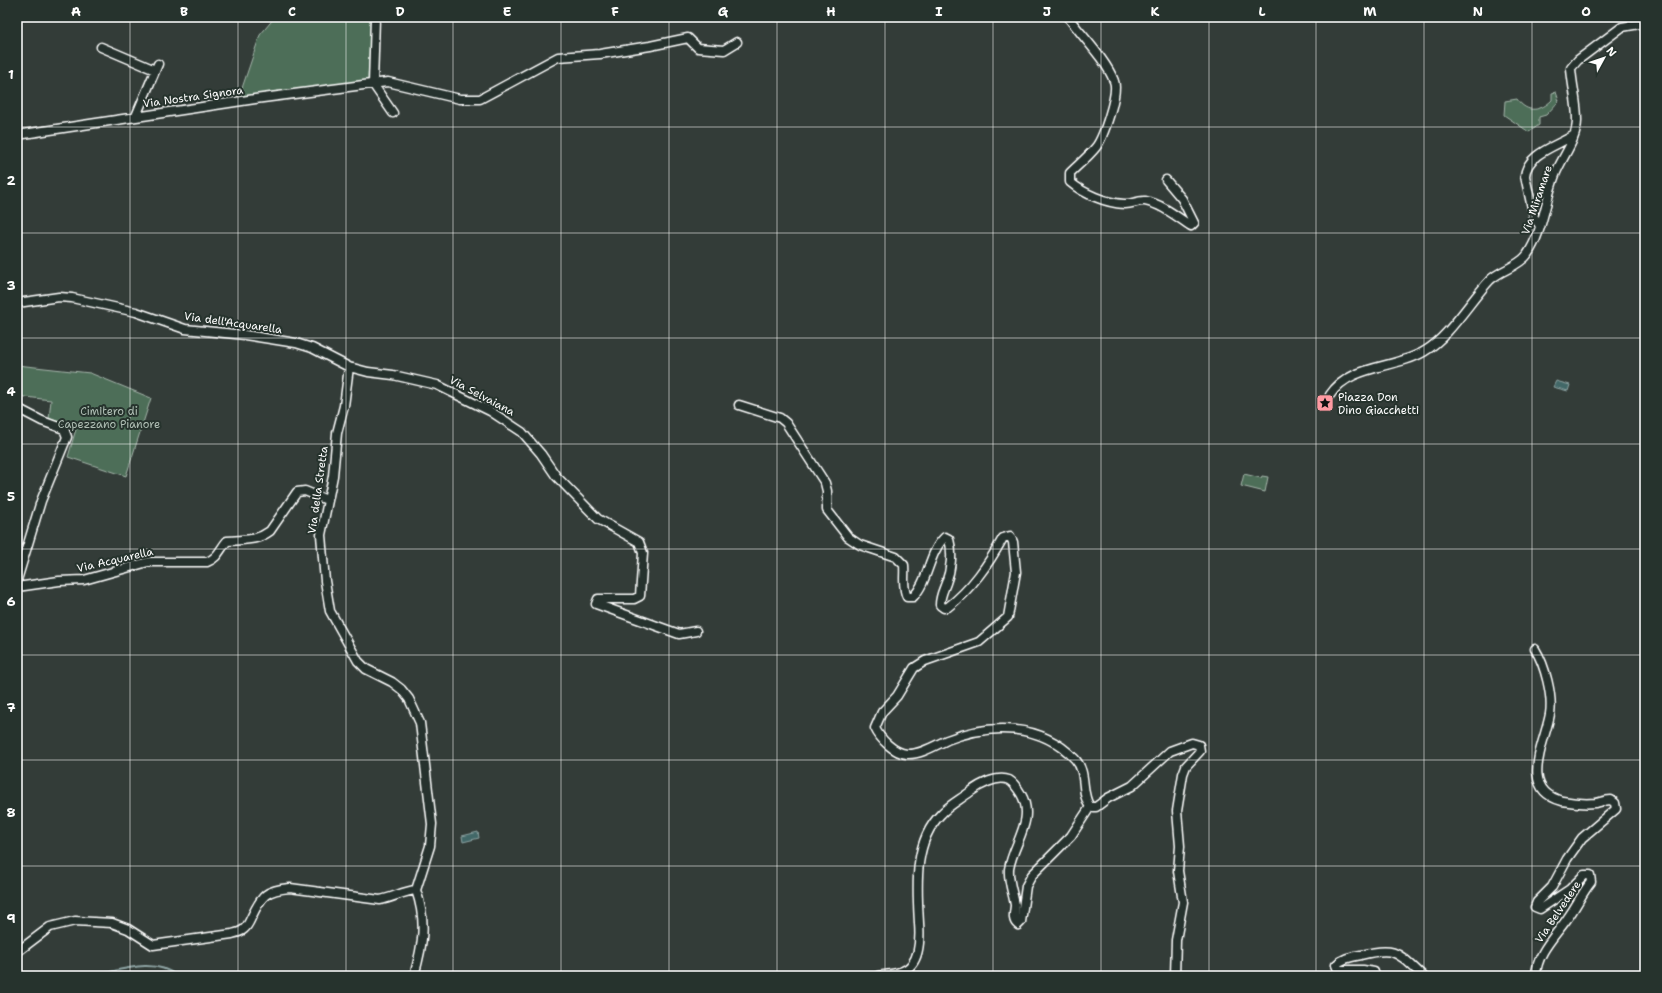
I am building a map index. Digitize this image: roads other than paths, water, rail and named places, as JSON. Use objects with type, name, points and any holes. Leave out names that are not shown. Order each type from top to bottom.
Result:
[{"type":"street","points":[[375,17],[373,84],[393,113]]},
{"type":"street","points":[[1068,17],[1105,62],[1115,83],[1114,99],[1096,146],[1070,173],[1070,182],[1079,190],[1100,198],[1125,204],[1144,201],[1155,204],[1191,226],[1194,223],[1182,200],[1166,180]]},
{"type":"street","name":"Via Miramare","points":[[1330,395],[1335,388],[1360,373],[1415,357],[1426,350],[1461,316],[1490,279],[1526,256],[1534,243],[1555,175],[1575,134],[1577,120],[1571,68],[1578,60],[1622,27],[1645,23]]},
{"type":"street","name":"Via Nostra Signora","points":[[17,135],[255,98],[388,82],[460,99],[480,99],[558,57],[600,54],[688,38],[698,48],[724,50],[737,42]]},
{"type":"street","points":[[101,47],[156,67],[136,116]]},
{"type":"street","points":[[1540,226],[1534,218],[1525,170],[1528,164],[1540,153],[1563,142],[1575,134]]},
{"type":"street","name":"Via dell'Acquarella","points":[[17,303],[59,297],[72,298],[136,312],[185,329],[245,335],[296,343],[312,348],[349,367]]},
{"type":"street","name":"Via della Stretta","points":[[349,367],[344,406],[337,433],[333,476],[321,535],[330,611],[358,661],[366,669],[392,682],[405,694],[422,730],[426,783],[432,824],[430,846],[416,890]]},
{"type":"street","name":"Via Selvaiana","points":[[349,367],[437,385],[490,412],[518,429],[541,454],[556,476],[598,519],[636,539],[641,546],[643,567],[640,596],[636,598],[598,599],[596,604],[679,634],[696,631]]},
{"type":"street","points":[[739,405],[780,418],[786,423],[825,483],[827,490],[827,510],[835,522],[848,537],[860,545],[896,557],[904,565],[905,578],[903,588],[907,597],[913,597],[921,589],[928,568],[940,541],[945,537],[948,539],[950,545],[950,571],[940,598],[940,605],[944,608],[948,607],[972,586],[990,561],[1002,538],[1010,536],[1013,542],[1016,572],[1008,617],[979,642],[925,661],[914,668],[897,696],[882,712],[875,728],[878,734],[888,744],[897,751],[907,754],[980,730],[1004,728],[1038,734],[1059,746],[1075,759],[1083,772],[1086,802],[1090,807]]},
{"type":"street","points":[[17,408],[42,421],[64,429],[67,437],[41,501],[17,580]]},
{"type":"street","name":"Via Acquarella","points":[[17,587],[59,581],[84,580],[148,562],[207,562],[212,560],[218,554],[227,541],[247,541],[264,535],[270,530],[297,492],[306,491],[327,500]]},
{"type":"street","name":"Via Belvedere","points":[[1535,649],[1546,674],[1550,713],[1538,758],[1537,777],[1543,790],[1552,798],[1571,802],[1596,803],[1611,800],[1615,803],[1616,809],[1582,838],[1567,859],[1552,887],[1537,902],[1535,907],[1540,909],[1570,889],[1584,876],[1590,875],[1591,882],[1567,919],[1546,946],[1536,968],[1536,976]]},
{"type":"street","points":[[1090,807],[1096,807],[1108,798],[1132,786],[1170,751],[1192,742],[1199,746],[1200,751],[1186,766],[1183,774],[1176,811],[1180,846],[1178,871],[1183,902],[1176,940],[1175,976]]},
{"type":"street","points":[[878,976],[902,971],[911,965],[917,954],[920,932],[918,871],[922,849],[929,829],[941,813],[979,785],[1001,778],[1010,781],[1017,787],[1024,800],[1026,813],[1025,824],[1010,868],[1011,892],[1015,905],[1014,920],[1018,925],[1021,922],[1026,886],[1032,875],[1071,836],[1090,807]]},
{"type":"street","points":[[17,952],[50,927],[75,921],[112,923],[128,930],[153,945],[232,934],[244,930],[250,922],[260,899],[268,892],[277,889],[290,888],[380,900],[405,891],[416,890],[422,908],[424,929],[414,976]]},
{"type":"street","points":[[1375,976],[1374,972],[1363,970],[1338,970],[1336,965],[1342,960],[1381,950],[1399,954],[1423,976]]},
{"type":"water","points":[[1556,381],[1570,385],[1568,391],[1553,387]]},
{"type":"water","points":[[478,832],[479,838],[463,842],[462,836]]},
{"type":"waterway","points":[[92,976],[147,966],[168,970],[177,976]]},
{"type":"place","name":"Piazza Don Dino Giacchetti","points":[[1325,403]]},
{"type":"park label","name":"Cimitero di Capezzano Pianore","points":[[109,417]]}]
